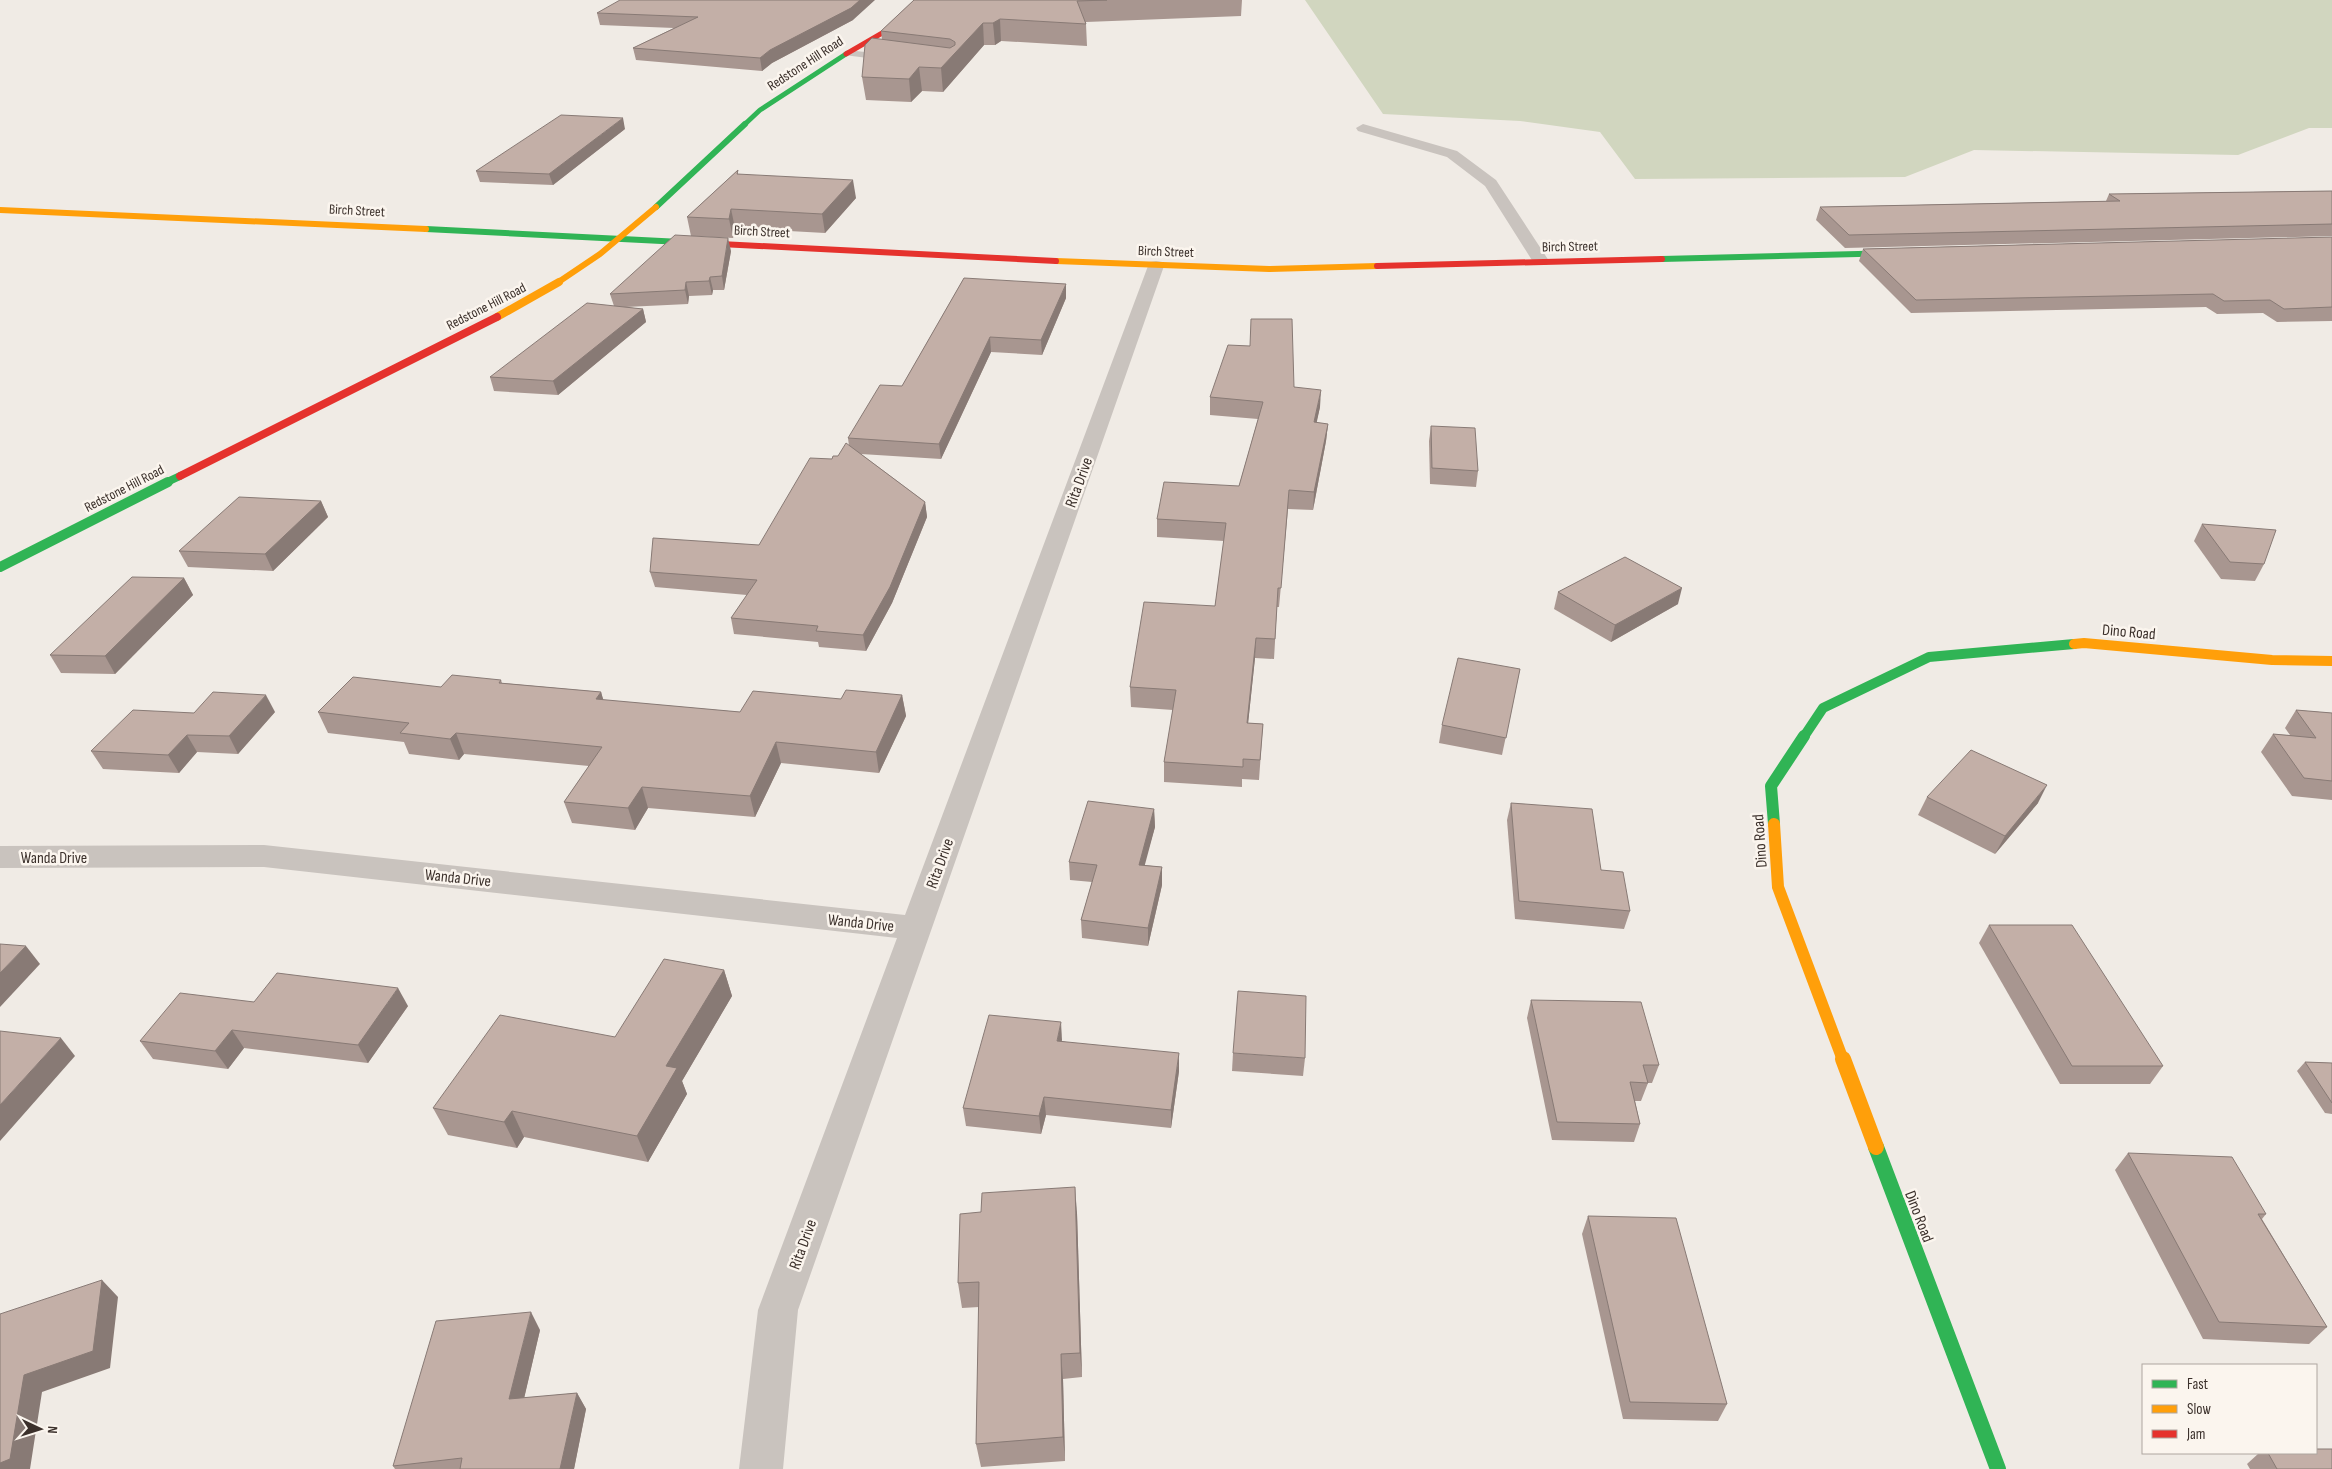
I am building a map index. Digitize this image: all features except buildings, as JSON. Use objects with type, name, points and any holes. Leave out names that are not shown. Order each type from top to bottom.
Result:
[{"type":"main road","name":"Redstone Hill Road","points":[[0,566],[540,295],[622,239],[760,110],[847,53],[938,0]]},
{"type":"main road","name":"Birch Street","points":[[0,210],[152,215],[1156,266],[1269,269],[1909,253]]},
{"type":"main road","name":"Dino Road","points":[[1998,1469],[1778,887],[1771,786],[1823,708],[1929,657],[2084,643],[2272,660],[2332,661]]},
{"type":"street","points":[[1363,128],[1452,154],[1491,183],[1540,261]]},
{"type":"street","name":"Rita Drive","points":[[761,1469],[778,1310],[1156,266]]},
{"type":"street","name":"Wanda Drive","points":[[0,857],[264,856],[915,928]]},
{"type":"lane","points":[[847,53],[906,60]]},
{"type":"green space","points":[[1305,0],[2332,0],[2332,128],[2309,128],[2238,155],[1974,150],[1905,177],[1635,179],[1600,132],[1520,121],[1383,114]]},
{"type":"traffic: fast","points":[[656,207],[760,110],[846,54]]},
{"type":"traffic: fast","points":[[426,229],[701,243]]},
{"type":"traffic: fast","points":[[1662,259],[1898,253]]},
{"type":"traffic: fast","points":[[0,567],[180,476]]},
{"type":"traffic: fast","points":[[1774,824],[1771,786],[1823,708],[1929,657],[2074,644]]},
{"type":"traffic: fast","points":[[1876,1147],[1998,1469]]},
{"type":"traffic: slow","points":[[497,317],[581,268],[656,207]]},
{"type":"traffic: slow","points":[[0,210],[426,229]]},
{"type":"traffic: slow","points":[[1056,261],[1269,269],[1377,266]]},
{"type":"traffic: slow","points":[[2074,644],[2084,643],[2272,660],[2332,661]]},
{"type":"traffic: slow","points":[[1774,824],[1778,887],[1876,1147]]},
{"type":"traffic: jam","points":[[846,54],[939,0]]},
{"type":"traffic: jam","points":[[701,243],[1056,261]]},
{"type":"traffic: jam","points":[[1377,266],[1662,259]]},
{"type":"traffic: jam","points":[[180,476],[497,317]]}]
